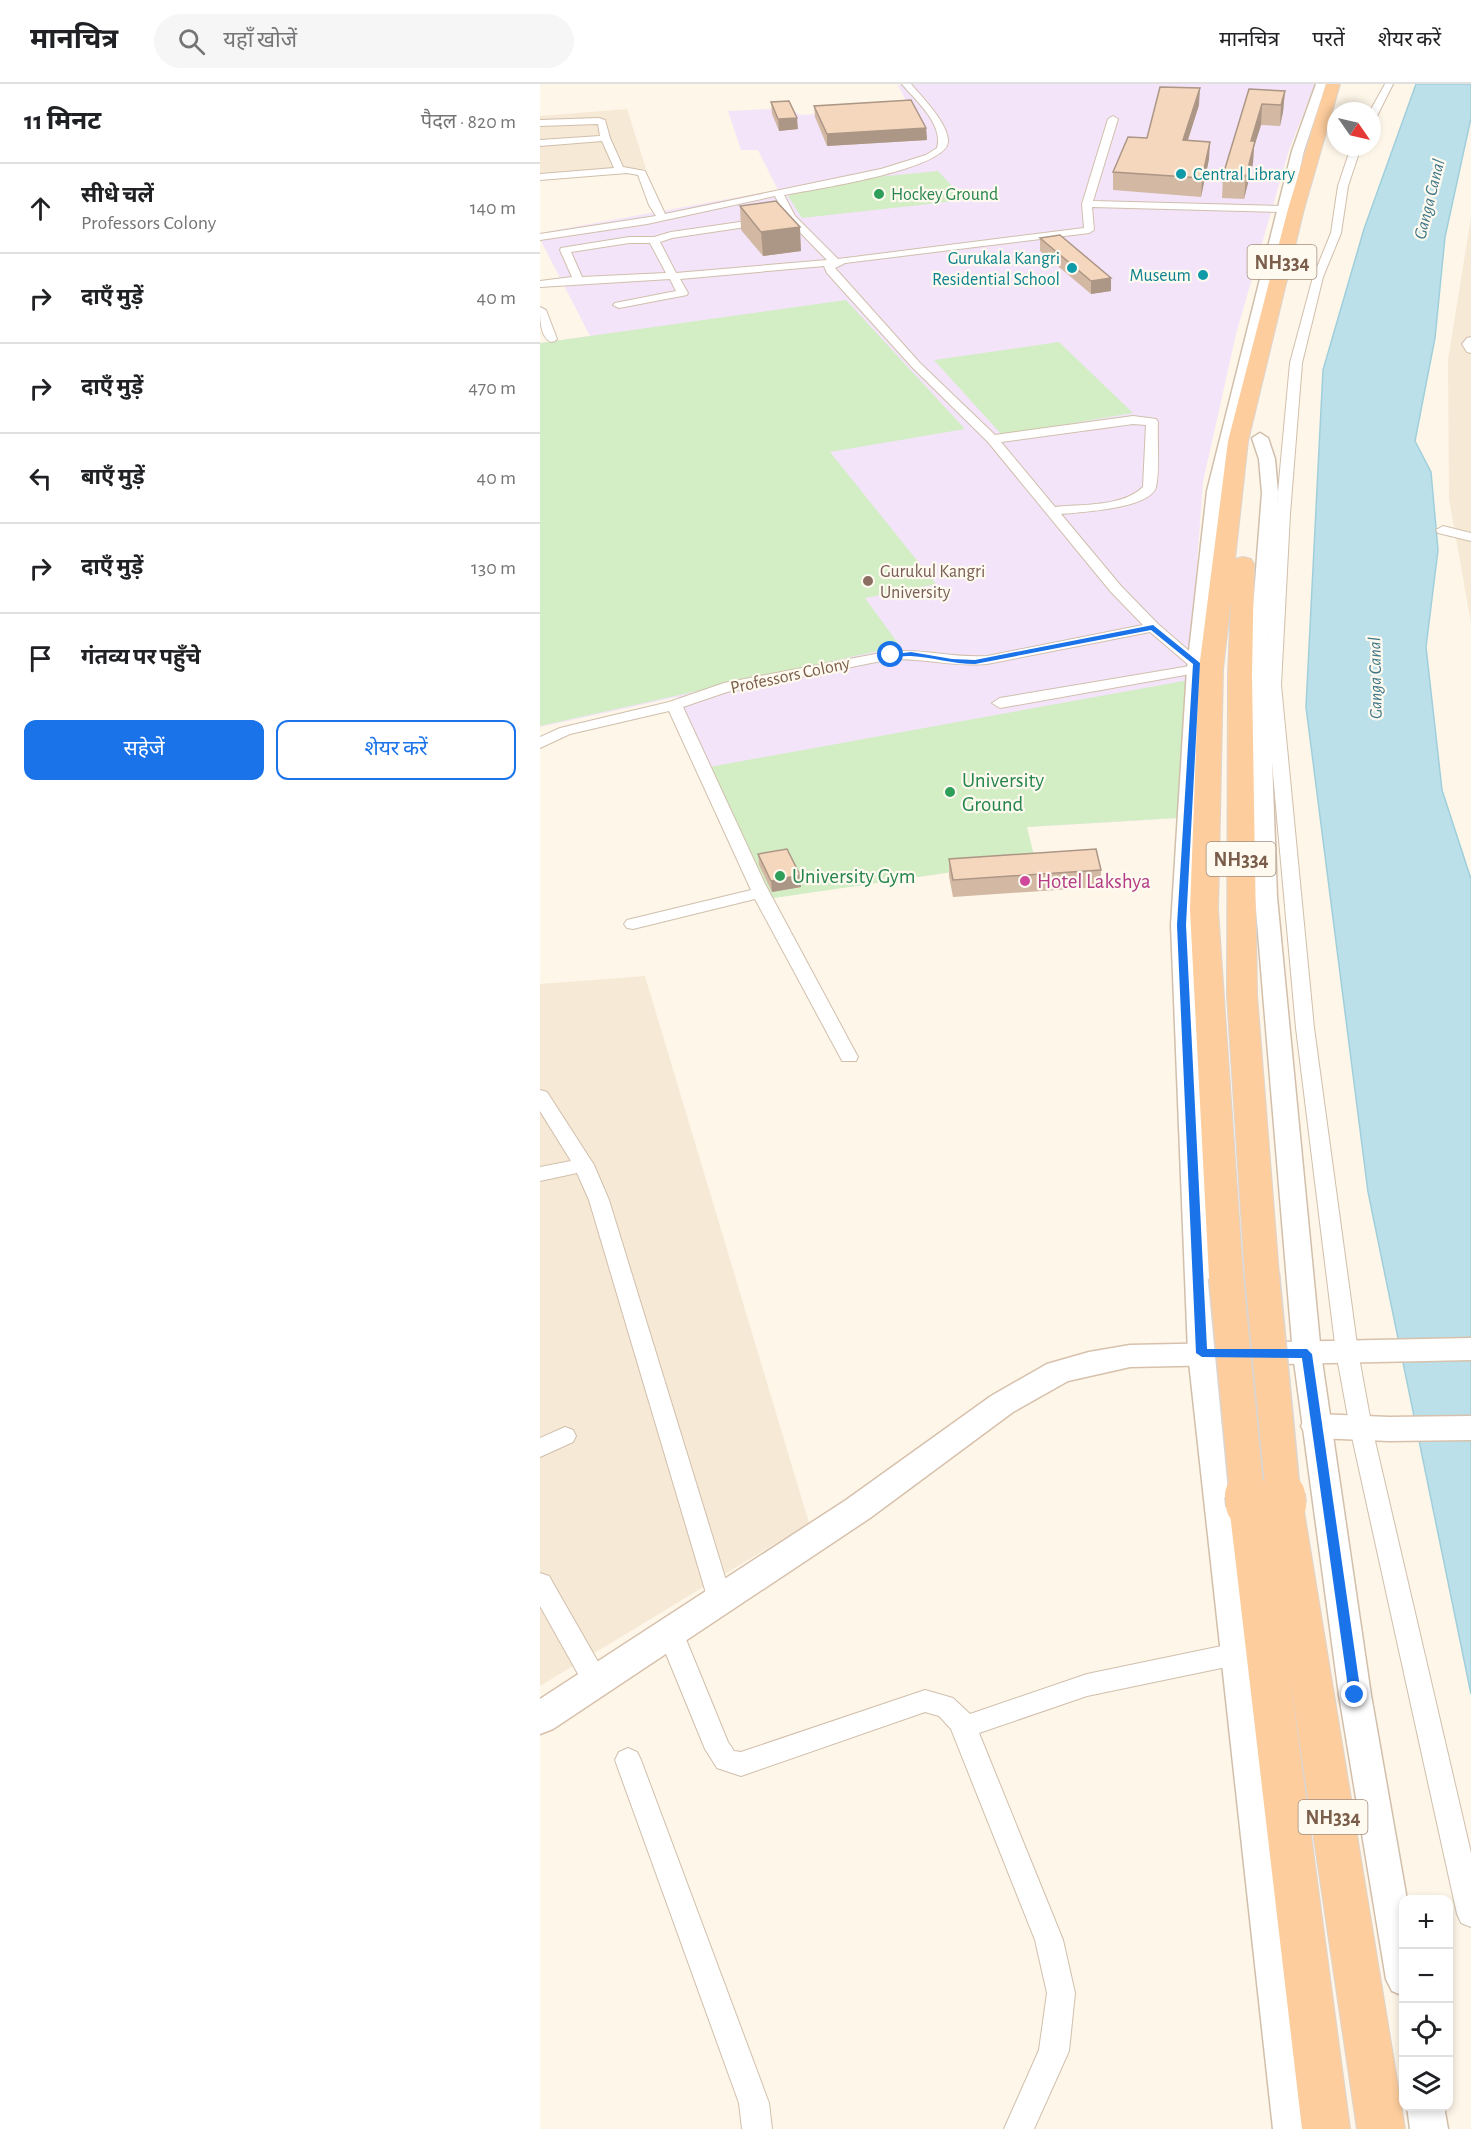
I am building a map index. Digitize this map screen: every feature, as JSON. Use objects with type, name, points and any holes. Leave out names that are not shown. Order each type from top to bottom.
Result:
[{"type":"highway","name":"NH334","points":[[1334,84],[1296,209],[1238,441],[1211,669],[1204,910],[1226,1277],[1381,2129]]},
{"type":"highway","points":[[1313,211],[1328,156]]},
{"type":"highway","name":"NH334","points":[[1262,427],[1250,496],[1241,589],[1242,995],[1262,1275],[1266,1505],[1326,2129]]},
{"type":"main road","points":[[540,1718],[858,1509],[1002,1404],[1058,1372],[1089,1363],[1130,1356],[1471,1349]]},
{"type":"main road","points":[[1317,1426],[1471,1428]]},
{"type":"street","points":[[540,237],[662,218],[891,171],[933,155],[940,150],[943,143],[938,127],[928,108],[906,84]]},
{"type":"street","points":[[1292,2129],[1202,1353],[1182,925],[1196,666],[1215,491],[1298,151],[1321,84]]},
{"type":"street","points":[[1379,102],[1389,84]]},
{"type":"street","points":[[540,284],[674,276],[835,262],[1089,230],[1087,204],[1113,119]]},
{"type":"street","points":[[554,153],[545,143],[542,123],[599,121],[602,122],[605,138],[620,171]]},
{"type":"street","points":[[545,143],[605,138]]},
{"type":"street","points":[[1353,156],[1343,186],[1336,233],[1318,277],[1296,363],[1283,514],[1273,685],[1305,1028],[1347,1352],[1375,1428],[1471,1914]]},
{"type":"street","points":[[557,164],[560,176]]},
{"type":"street","points":[[540,177],[620,171],[642,173],[654,205],[662,218]]},
{"type":"street","points":[[778,193],[791,217],[835,262]]},
{"type":"street","points":[[1087,204],[1284,209]]},
{"type":"street","points":[[578,280],[565,250],[629,240],[655,240],[671,235],[791,217]]},
{"type":"street","points":[[619,305],[681,294],[682,290],[656,247],[655,240]]},
{"type":"street","points":[[835,262],[830,267],[831,271],[916,365],[992,439],[1054,511],[1116,589],[1196,666]]},
{"type":"street","points":[[540,310],[551,339]]},
{"type":"street","points":[[1471,340],[1468,344],[1471,350]]},
{"type":"street","points":[[992,439],[1133,420],[1152,422],[1149,488],[1146,494],[1130,501],[1054,511]]},
{"type":"street","points":[[1262,427],[1270,493],[1259,647],[1266,897],[1307,1354],[1355,1695],[1399,1950]]},
{"type":"street","points":[[1443,530],[1471,537]]},
{"type":"street","name":"Professors Colony","points":[[540,743],[565,731],[674,705],[754,681],[891,655],[911,654],[952,662],[975,662],[1153,627]]},
{"type":"street","points":[[1000,703],[1196,666]]},
{"type":"street","points":[[674,705],[711,791],[760,893],[849,1057]]},
{"type":"street","points":[[540,735],[565,731]]},
{"type":"street","points":[[633,924],[760,893]]},
{"type":"street","points":[[540,1096],[584,1165],[599,1200],[720,1600]]},
{"type":"street","points":[[540,1174],[584,1165]]},
{"type":"street","points":[[540,1448],[565,1436]]},
{"type":"street","points":[[540,1583],[596,1682]]},
{"type":"street","points":[[670,1632],[718,1749],[726,1760],[741,1764],[925,1701],[942,1703],[954,1713],[964,1727],[1049,1940],[1061,1993],[1054,2051],[1019,2129]]},
{"type":"street","points":[[964,1727],[1087,1684],[1236,1654]]},
{"type":"street","points":[[628,1760],[754,2103],[757,2129]]},
{"type":"street","points":[[1426,2111],[1429,2129]]},
{"type":"shaded area","name":"Gurukul Kangri University","points":[[1315,84],[1289,150],[1236,334],[1203,482],[1178,818],[1027,827],[709,767],[677,697],[540,727],[540,343],[590,336],[540,239],[540,233],[778,190],[758,150],[741,150],[728,111],[790,108],[800,115],[910,109],[898,85]]},
{"type":"shaded area","points":[[627,109],[646,169],[540,178],[540,116]]},
{"type":"shaded area","points":[[1471,217],[1471,623],[1449,499],[1448,360]]},
{"type":"shaded area","points":[[645,976],[809,1523],[540,1686],[540,984]]},
{"type":"green space","points":[[938,171],[965,200],[802,218],[788,196],[867,178]]},
{"type":"green space","points":[[846,300],[965,429],[830,452],[936,584],[865,598],[900,646],[540,726],[540,343]]},
{"type":"green space","points":[[1059,342],[1133,413],[1002,435],[934,360]]},
{"type":"green space","name":"University Ground","points":[[1189,680],[1178,818],[1027,827],[1035,860],[767,899],[709,767]]},
{"type":"water","name":"Ganga Canal","points":[[1416,84],[1471,84],[1471,118],[1445,237],[1435,338],[1415,441],[1431,472],[1438,550],[1426,647],[1442,790],[1471,879],[1471,1694],[1368,1192],[1306,707],[1323,370],[1364,229]]},
{"type":"building","points":[[1160,87],[1200,88],[1183,140],[1210,142],[1202,178],[1113,172],[1128,137],[1147,138]]},
{"type":"building","points":[[1249,89],[1285,91],[1281,105],[1262,104],[1251,141],[1255,141],[1246,176],[1223,175]]},
{"type":"building","points":[[911,100],[926,128],[827,134],[814,106]]},
{"type":"building","points":[[789,101],[797,118],[778,119],[771,102]]},
{"type":"building","points":[[776,201],[800,227],[761,232],[740,206]]},
{"type":"building","points":[[1060,235],[1111,278],[1091,281],[1040,238]]},
{"type":"building","points":[[787,849],[800,875],[771,881],[758,854]]},
{"type":"building","points":[[1096,849],[1101,870],[953,880],[949,859]]},
{"type":"place","name":"Central Library","points":[[1181,174]]},
{"type":"place","name":"Hockey Ground","points":[[879,194]]},
{"type":"place","name":"Gurukala Kangri Residential School","points":[[1072,268]]},
{"type":"place","name":"Museum","points":[[1203,275]]},
{"type":"place","name":"Gurukul Kangri University","points":[[868,581]]},
{"type":"place","name":"University Ground","points":[[950,792]]},
{"type":"place","name":"University Gym","points":[[780,876]]},
{"type":"place","name":"Hotel Lakshya","points":[[1025,881]]},
{"type":"route","points":[[891,655],[911,654],[952,662],[975,662],[1153,627],[1196,663],[1182,925],[1202,1353],[1307,1354],[1355,1695]]}]
